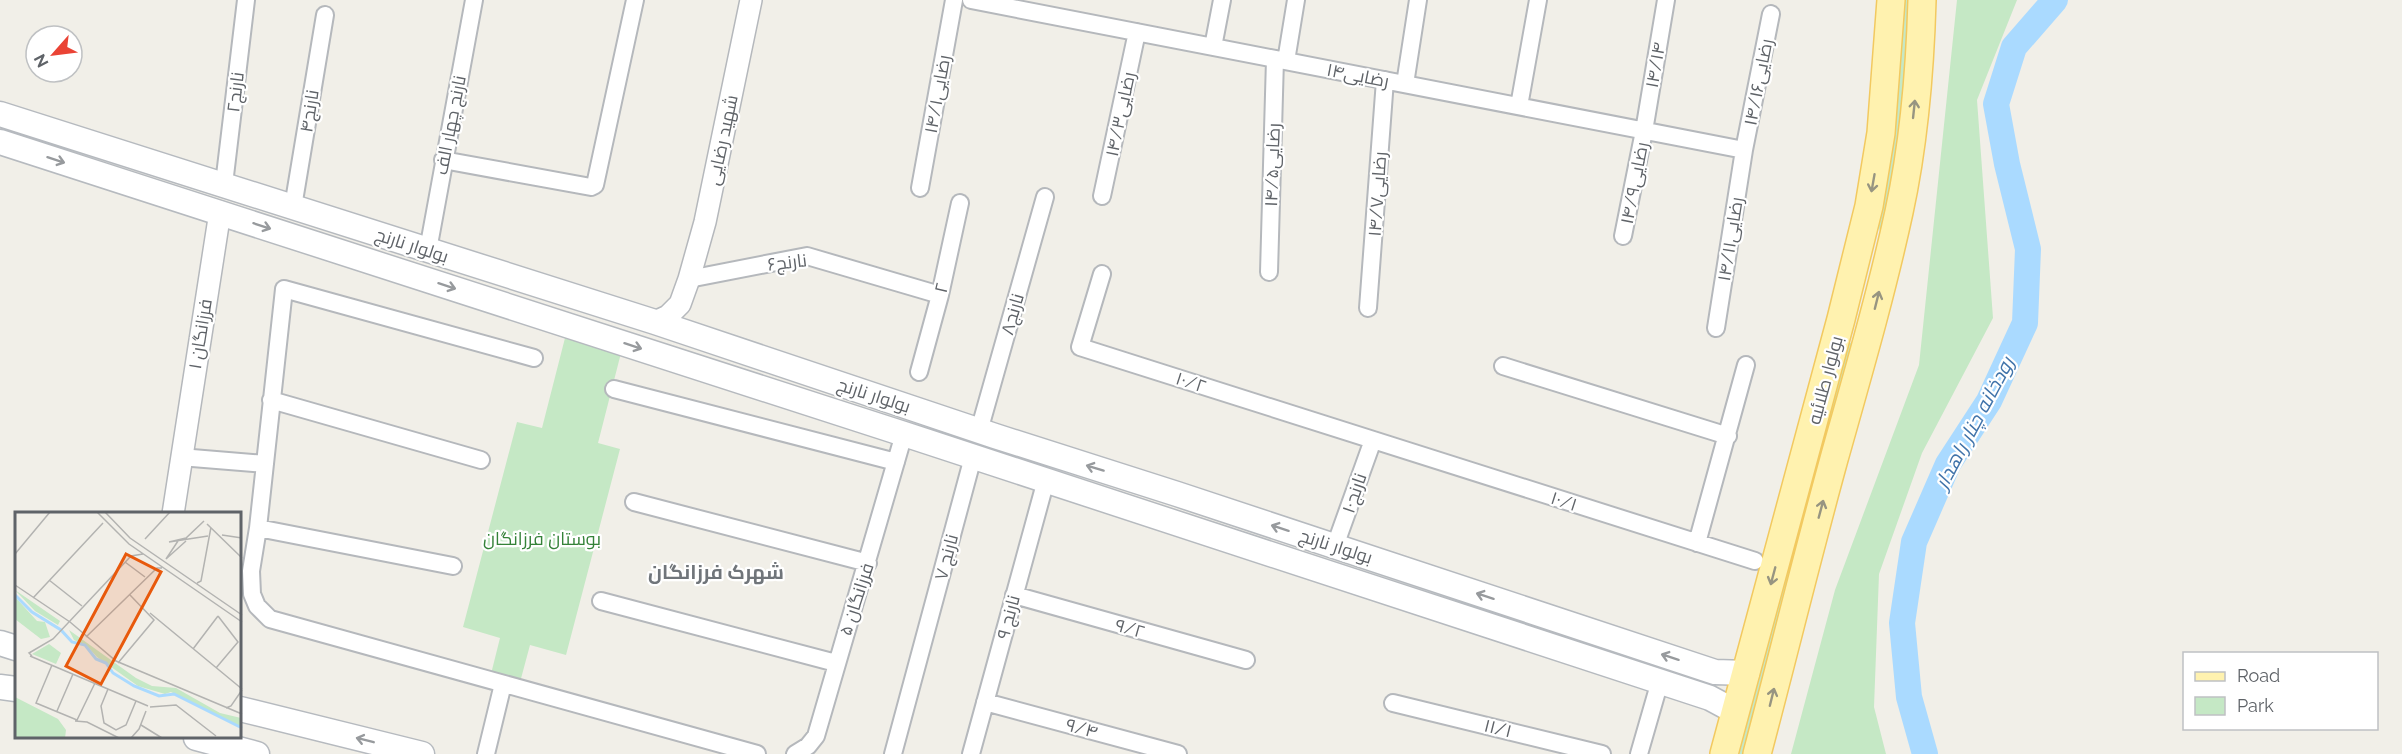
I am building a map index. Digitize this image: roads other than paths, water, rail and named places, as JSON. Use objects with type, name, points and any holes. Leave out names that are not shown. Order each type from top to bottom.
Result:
[{"type":"main road","name":"بولوار طلائیه","points":[[1724,754],[1748,673],[1869,206],[1881,134],[1891,0]]},
{"type":"main road","name":"بولوار طلائیه","points":[[1757,754],[1793,609],[1870,329],[1899,211],[1911,140],[1921,50],[1922,0]]},
{"type":"main road","name":"بولوار نارنج","points":[[0,114],[655,322],[1715,672],[1748,673]]},
{"type":"main road","name":"بولوار نارنج","points":[[0,142],[1660,681],[1710,698],[1736,712]]},
{"type":"main road","points":[[1841,320],[1870,329]]},
{"type":"main road","points":[[1168,520],[1177,494]]},
{"type":"main road","points":[[0,644],[15,648]]},
{"type":"main road","points":[[1710,698],[1715,696],[1721,686],[1719,676],[1715,672]]},
{"type":"main road","points":[[0,687],[15,689]]},
{"type":"main road","points":[[242,709],[422,754]]},
{"type":"main road","points":[[200,739],[257,754]]},
{"type":"street","name":"نارنج۲","points":[[224,184],[246,0]]},
{"type":"street","name":"نارنج چهار الف","points":[[428,250],[474,0]]},
{"type":"street","points":[[443,160],[591,187],[595,185],[635,0]]},
{"type":"street","name":"شهید رضایی","points":[[689,279],[705,222],[751,0]]},
{"type":"street","name":"۱۴/۱رضایی","points":[[920,188],[954,0]]},
{"type":"street","name":"رضایی۱۴","points":[[971,0],[1023,5],[1137,32],[1744,150]]},
{"type":"street","points":[[1213,47],[1222,0]]},
{"type":"street","name":"رضایی۱۴/۵","points":[[1269,272],[1281,60],[1296,0]]},
{"type":"street","points":[[1405,84],[1418,0]]},
{"type":"street","points":[[1520,106],[1538,0]]},
{"type":"street","name":"۱۴/۱۴","points":[[1644,131],[1666,0]]},
{"type":"street","name":"رضایی۱۴/۱۶","points":[[1744,150],[1771,14]]},
{"type":"street","name":"نارنج۴","points":[[293,207],[325,15]]},
{"type":"street","name":"رضایی۱۴/۳","points":[[1102,196],[1137,32]]},
{"type":"street","name":"رضایی۱۴/۷","points":[[1368,308],[1385,80]]},
{"type":"street","name":"رضایی۱۴/۹","points":[[1623,236],[1644,131]]},
{"type":"street","name":"رضایی۱۴/۱۱","points":[[1716,328],[1744,150]]},
{"type":"street","name":"نارنج۸","points":[[980,431],[1045,197]]},
{"type":"street","name":"۲","points":[[919,372],[940,296],[960,203]]},
{"type":"street","name":"فرزانگان ۱","points":[[173,512],[220,212]]},
{"type":"street","name":"نارنج۶","points":[[689,279],[807,256],[940,296]]},
{"type":"street","name":"۱۰/۲","points":[[1102,274],[1080,346],[1373,440]]},
{"type":"street","points":[[655,322],[668,316],[680,304],[689,279]]},
{"type":"street","points":[[534,358],[284,289],[258,528],[251,571],[252,594],[257,606],[270,619],[757,754]]},
{"type":"street","points":[[1697,543],[1746,365]]},
{"type":"street","points":[[1503,366],[1728,436]]},
{"type":"street","points":[[614,389],[896,462]]},
{"type":"street","points":[[271,400],[481,460]]},
{"type":"street","name":"فرزانگان ۵","points":[[795,754],[808,746],[816,736],[904,434]]},
{"type":"street","name":"۱۰/۱","points":[[1373,440],[1755,561]]},
{"type":"street","name":"نارنج۱۰","points":[[1335,546],[1373,440]]},
{"type":"street","points":[[180,457],[265,464]]},
{"type":"street","name":"نارنج ۷","points":[[893,754],[973,457]]},
{"type":"street","name":"نارنج ۹","points":[[971,754],[1046,480]]},
{"type":"street","points":[[634,502],[868,563]]},
{"type":"street","points":[[258,528],[453,566]]},
{"type":"street","name":"۹/۲","points":[[1014,595],[1246,660]]},
{"type":"street","points":[[601,601],[836,663]]},
{"type":"street","points":[[1639,754],[1660,681]]},
{"type":"street","points":[[486,754],[503,684]]},
{"type":"street","name":"۹/۴","points":[[985,702],[1178,754]]},
{"type":"street","name":"۱۱/۱","points":[[1394,703],[1602,754]]},
{"type":"waterway","name":"رودخانه چنار راهدار","points":[[1925,754],[1909,697],[1902,623],[1914,542],[1948,464],[1989,401],[2025,323],[2028,249],[2007,164],[1996,104],[2014,47],[2055,0]]},
{"type":"district","name":"شهرک فرزانگان","points":[[716,572]]},
{"type":"park label","name":"بوستان فرزانگان","points":[[542,538]]}]
